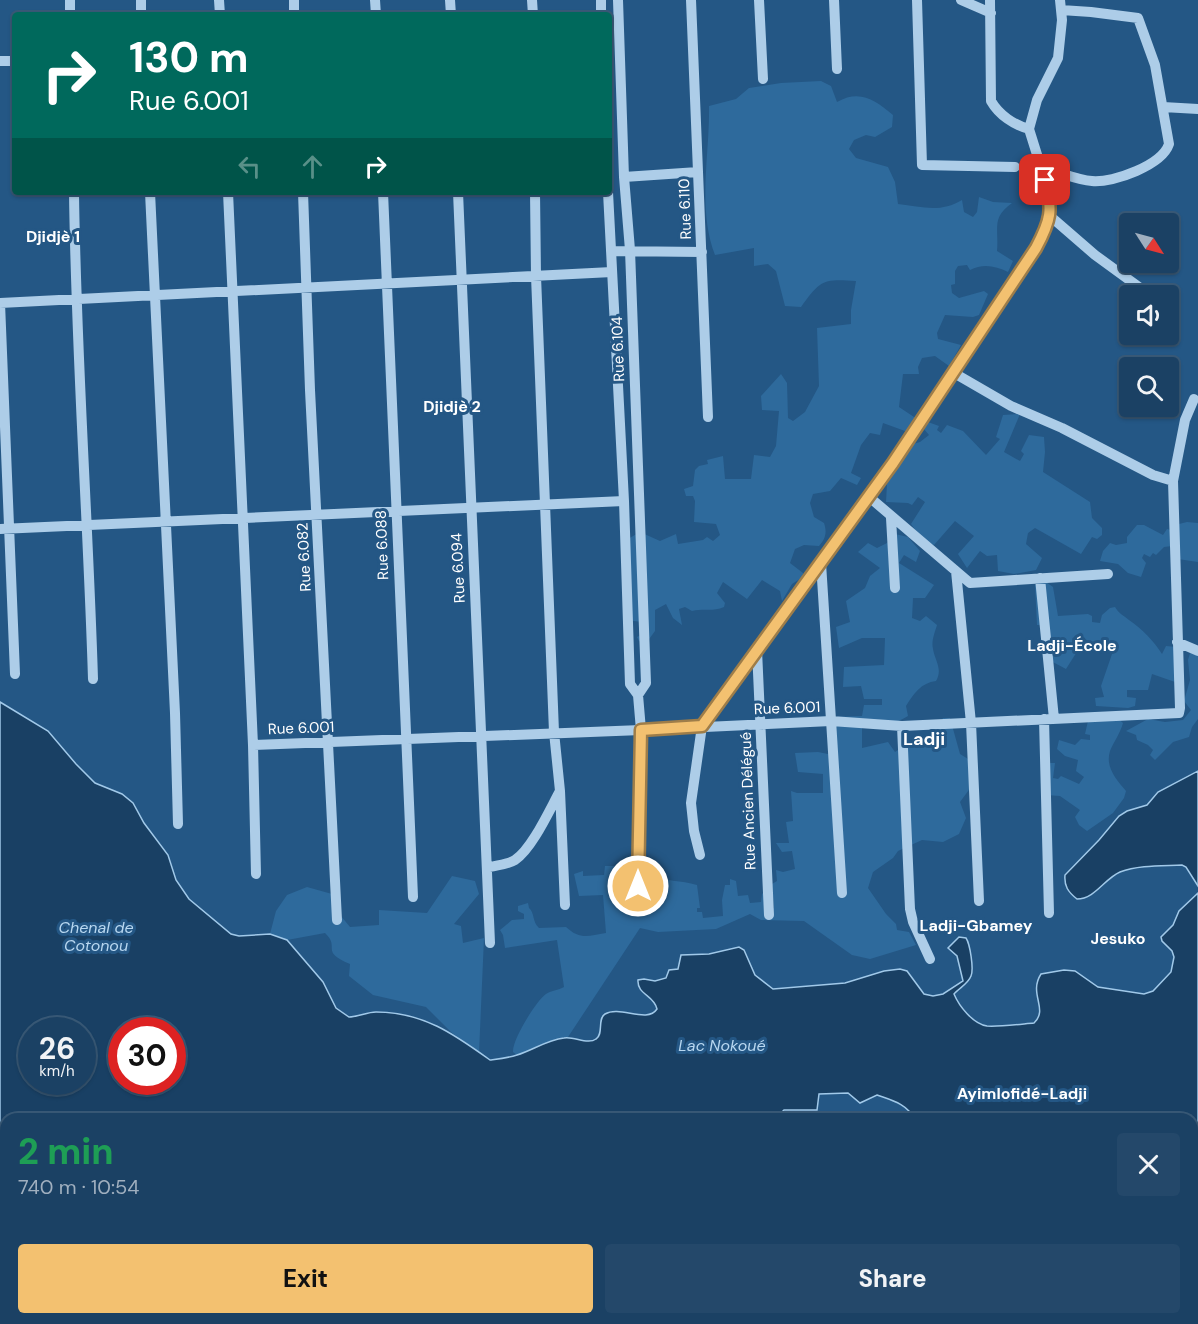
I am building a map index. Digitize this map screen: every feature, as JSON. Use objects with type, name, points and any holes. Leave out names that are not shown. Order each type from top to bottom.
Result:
[{"type":"street","name":"Rue 6.104","points":[[618,0],[646,683],[638,695]]},
{"type":"street","name":"Rue 6.110","points":[[692,0],[708,417]]},
{"type":"street","points":[[759,0],[764,79]]},
{"type":"street","points":[[834,0],[837,69]]},
{"type":"street","points":[[917,0],[922,165],[1015,167]]},
{"type":"street","points":[[961,0],[991,13]]},
{"type":"street","points":[[990,0],[991,101],[1000,113],[1029,129]]},
{"type":"street","points":[[1060,5],[1091,12],[1138,18],[1155,65],[1163,107],[1169,144],[1167,150],[1139,170],[1102,181],[1093,181],[1047,169],[1039,161],[1029,129],[1037,100],[1058,58],[1062,20],[1060,5]]},
{"type":"street","points":[[1163,107],[1198,109]]},
{"type":"street","points":[[700,855],[694,831],[691,803],[702,726],[821,563],[954,373],[1036,248],[1050,216],[1045,180],[1047,169]]},
{"type":"street","points":[[624,177],[698,172]]},
{"type":"street","points":[[74,195],[75,299],[88,525],[93,679]]},
{"type":"street","points":[[150,195],[175,713],[178,824]]},
{"type":"street","points":[[228,195],[253,745],[256,874]]},
{"type":"street","name":"Rue 6.082","points":[[303,195],[309,360],[337,920]]},
{"type":"street","name":"Rue 6.088","points":[[383,195],[413,897]]},
{"type":"street","name":"Rue 6.094","points":[[458,195],[490,943]]},
{"type":"street","points":[[535,195],[536,276],[554,732],[560,791],[565,905]]},
{"type":"street","name":"Rue 6.104","points":[[608,195],[624,501],[630,684],[638,695],[641,730],[637,909]]},
{"type":"street","points":[[1050,216],[1095,255],[1136,285]]},
{"type":"street","points":[[611,251],[702,252]]},
{"type":"street","points":[[15,674],[5,529],[0,303],[612,272]]},
{"type":"street","points":[[954,373],[1011,406],[1062,428],[1145,471],[1173,481]]},
{"type":"street","points":[[1194,399],[1185,420],[1173,481],[1177,642],[1198,651]]},
{"type":"street","points":[[868,496],[891,518],[970,583],[1108,574]]},
{"type":"street","points":[[5,529],[624,501]]},
{"type":"street","points":[[891,518],[895,588]]},
{"type":"street","points":[[821,563],[842,893]]},
{"type":"street","points":[[956,570],[971,723],[979,901]]},
{"type":"street","points":[[1040,578],[1049,719],[1049,913]]},
{"type":"street","name":"Rue 6.001","points":[[253,745],[831,721],[902,726],[1179,713],[1177,642]]},
{"type":"street","name":"Rue Ancien Délégué","points":[[757,650],[769,915]]},
{"type":"street","points":[[902,726],[910,909],[913,922],[930,959]]},
{"type":"street","points":[[487,868],[510,862],[519,856],[536,834],[560,791]]},
{"type":"shaded area","points":[[821,81],[831,86],[837,102],[845,98],[860,96],[880,105],[893,115],[892,127],[875,137],[866,135],[854,140],[849,149],[856,158],[888,167],[895,182],[898,204],[939,208],[962,200],[964,212],[973,217],[977,212],[979,197],[993,202],[1012,203],[1005,208],[997,224],[997,251],[1013,261],[1008,272],[989,266],[970,270],[967,265],[958,266],[955,271],[955,284],[951,285],[952,293],[959,298],[984,291],[988,294],[979,315],[973,317],[945,315],[937,333],[938,339],[961,345],[949,366],[935,356],[922,358],[918,367],[919,374],[903,374],[899,407],[917,419],[911,428],[905,431],[883,423],[880,435],[870,433],[861,445],[851,473],[861,478],[857,485],[841,478],[830,491],[813,494],[810,503],[814,517],[824,523],[825,535],[819,546],[804,545],[795,549],[790,563],[803,573],[803,577],[792,584],[782,601],[780,591],[762,580],[747,599],[723,582],[717,593],[725,603],[724,607],[692,611],[685,607],[679,609],[682,625],[673,618],[666,604],[655,610],[655,631],[647,642],[639,641],[637,637],[645,633],[642,622],[626,620],[621,543],[640,532],[660,541],[676,534],[678,544],[703,540],[707,537],[713,541],[720,535],[716,524],[694,522],[695,501],[693,496],[686,496],[684,489],[693,486],[695,470],[699,466],[708,464],[707,460],[723,456],[725,479],[751,479],[754,455],[770,457],[776,446],[779,411],[762,410],[761,396],[781,374],[787,383],[788,418],[793,421],[805,412],[819,386],[817,328],[851,324],[856,281],[836,280],[823,283],[813,291],[801,307],[785,306],[776,271],[768,264],[754,266],[754,248],[715,255],[707,219],[705,200],[709,106],[736,99],[749,88],[781,83]]},
{"type":"shaded area","points":[[1020,414],[1004,452],[1020,461],[1024,454],[1021,451],[1029,435],[1044,437],[1043,472],[1090,502],[1092,518],[1102,528],[1102,535],[1097,539],[1092,537],[1081,554],[1035,528],[1028,533],[1026,544],[1042,558],[1036,570],[1014,574],[998,571],[997,555],[987,556],[980,551],[967,568],[958,554],[974,536],[955,521],[934,545],[922,540],[911,524],[925,502],[918,497],[912,505],[886,502],[887,484],[906,446],[920,442],[929,435],[924,429],[928,422],[939,426],[937,430],[941,433],[947,425],[963,431],[986,455],[1000,439],[996,437],[1003,415]]},
{"type":"shaded area","points":[[1198,523],[1198,562],[1178,559],[1179,524]]},
{"type":"shaded area","points":[[1137,525],[1144,525],[1163,535],[1167,529],[1171,530],[1172,546],[1164,547],[1156,555],[1153,553],[1150,557],[1144,554],[1142,558],[1146,563],[1141,577],[1128,573],[1118,564],[1100,561],[1103,551],[1110,543],[1116,545],[1127,543],[1127,537]]},
{"type":"shaded area","points":[[895,534],[908,537],[920,551],[916,562],[904,555],[899,563],[934,585],[925,598],[913,598],[912,618],[920,621],[926,616],[937,625],[933,646],[939,673],[936,681],[922,686],[912,697],[906,706],[908,716],[892,723],[862,727],[862,748],[888,742],[895,752],[916,738],[935,732],[943,718],[950,718],[960,754],[973,762],[974,783],[960,802],[966,818],[959,834],[943,842],[922,840],[898,851],[893,858],[873,872],[868,888],[896,924],[897,930],[909,932],[916,945],[870,959],[852,955],[804,921],[761,920],[750,914],[716,929],[658,932],[640,928],[568,1037],[553,1040],[517,1055],[513,1052],[514,1046],[531,1012],[546,994],[564,987],[557,940],[505,948],[500,930],[512,920],[524,919],[524,914],[518,911],[518,906],[528,903],[539,928],[566,927],[584,936],[606,933],[603,895],[579,896],[574,874],[583,871],[583,876],[604,875],[605,866],[619,866],[627,872],[629,901],[644,898],[644,880],[651,874],[697,885],[700,908],[697,908],[697,912],[702,912],[703,918],[723,916],[722,900],[725,885],[730,885],[730,879],[736,881],[738,896],[748,895],[750,903],[761,902],[762,894],[767,889],[768,911],[774,908],[772,884],[777,881],[776,870],[783,872],[795,869],[792,851],[782,852],[776,843],[789,843],[786,822],[793,821],[791,791],[823,793],[823,774],[798,772],[795,753],[818,752],[833,755],[834,717],[862,716],[864,705],[882,705],[882,699],[864,699],[861,686],[843,687],[844,667],[884,665],[885,638],[862,638],[839,648],[836,627],[850,622],[846,601],[865,588],[870,576],[880,568],[858,552],[868,543],[877,548],[887,543]]},
{"type":"shaded area","points":[[1043,580],[1053,587],[1058,616],[1088,614],[1092,616],[1092,622],[1100,623],[1102,615],[1115,607],[1139,627],[1162,654],[1166,646],[1177,647],[1175,682],[1152,674],[1148,690],[1127,690],[1127,697],[1136,698],[1135,706],[1128,708],[1096,706],[1095,698],[1104,697],[1101,686],[1112,654],[1085,639],[1066,669],[1049,660],[1047,625],[1037,625],[1035,585]]},
{"type":"shaded area","points":[[1192,646],[1198,649],[1198,719],[1189,737],[1173,742],[1155,760],[1150,755],[1153,750],[1148,745],[1137,740],[1136,735],[1126,731],[1148,719],[1165,722],[1183,720],[1191,710],[1184,701],[1190,680],[1188,660]]},
{"type":"shaded area","points":[[1115,716],[1123,723],[1110,751],[1109,762],[1112,772],[1126,791],[1124,798],[1113,813],[1087,831],[1079,825],[1075,817],[1080,810],[1060,796],[1046,795],[1050,763],[1055,763],[1053,778],[1058,779],[1061,776],[1079,784],[1084,777],[1076,771],[1078,760],[1065,756],[1057,749],[1059,740],[1075,745],[1081,739],[1090,740],[1090,735],[1085,734],[1088,721]]},
{"type":"shaded area","points":[[452,876],[475,881],[479,894],[454,924],[461,926],[463,943],[484,938],[479,1053],[451,1032],[426,1007],[373,995],[349,976],[350,964],[335,956],[331,942],[325,933],[287,940],[270,934],[276,911],[287,895],[307,887],[332,894],[336,910],[350,927],[379,925],[379,910],[427,913]]},
{"type":"water","points":[[0,702],[48,731],[95,783],[122,794],[133,803],[144,823],[168,855],[176,880],[189,899],[231,934],[239,936],[270,934],[287,940],[323,982],[336,1008],[349,1017],[376,1012],[393,1013],[423,1020],[451,1033],[490,1060],[517,1055],[558,1039],[593,1041],[600,1034],[601,1019],[605,1014],[618,1012],[647,1015],[657,1009],[653,1001],[640,989],[638,980],[655,981],[666,978],[669,970],[678,969],[681,955],[709,954],[739,947],[744,950],[755,975],[773,989],[845,983],[884,971],[900,969],[907,971],[924,994],[933,996],[943,994],[963,981],[957,956],[948,948],[959,937],[966,938],[972,973],[968,981],[954,994],[963,1009],[977,1022],[987,1026],[1034,1023],[1040,1012],[1037,988],[1041,974],[1064,970],[1075,971],[1098,987],[1144,994],[1153,991],[1171,972],[1174,957],[1161,937],[1173,925],[1179,911],[1198,893],[1198,1113],[910,1113],[903,1106],[877,1095],[860,1103],[848,1093],[819,1094],[817,1110],[784,1110],[781,1113],[0,1113]]},
{"type":"water","points":[[1198,771],[1198,886],[1186,867],[1182,865],[1151,866],[1120,872],[1089,896],[1077,899],[1071,894],[1066,886],[1065,875],[1119,816],[1147,805],[1158,792]]},
{"type":"district","name":"Djidjè 1","points":[[53,236]]},
{"type":"district","name":"Djidjè 2","points":[[452,406]]},
{"type":"district","name":"Ladji-École","points":[[1072,645]]},
{"type":"district","name":"Ladji","points":[[924,739]]},
{"type":"district","name":"Ladji-Gbamey","points":[[976,925]]},
{"type":"district","name":"Jesuko","points":[[1118,938]]},
{"type":"district","name":"Ayimlofidé-Ladji","points":[[1022,1093]]},
{"type":"route","points":[[638,886],[641,730],[702,726],[893,463],[1036,248],[1050,216],[1045,180]]},
{"type":"water label","name":"Chenal de Cotonou","points":[[96,936]]},
{"type":"water label","name":"Lac Nokoué","points":[[722,1045]]}]
